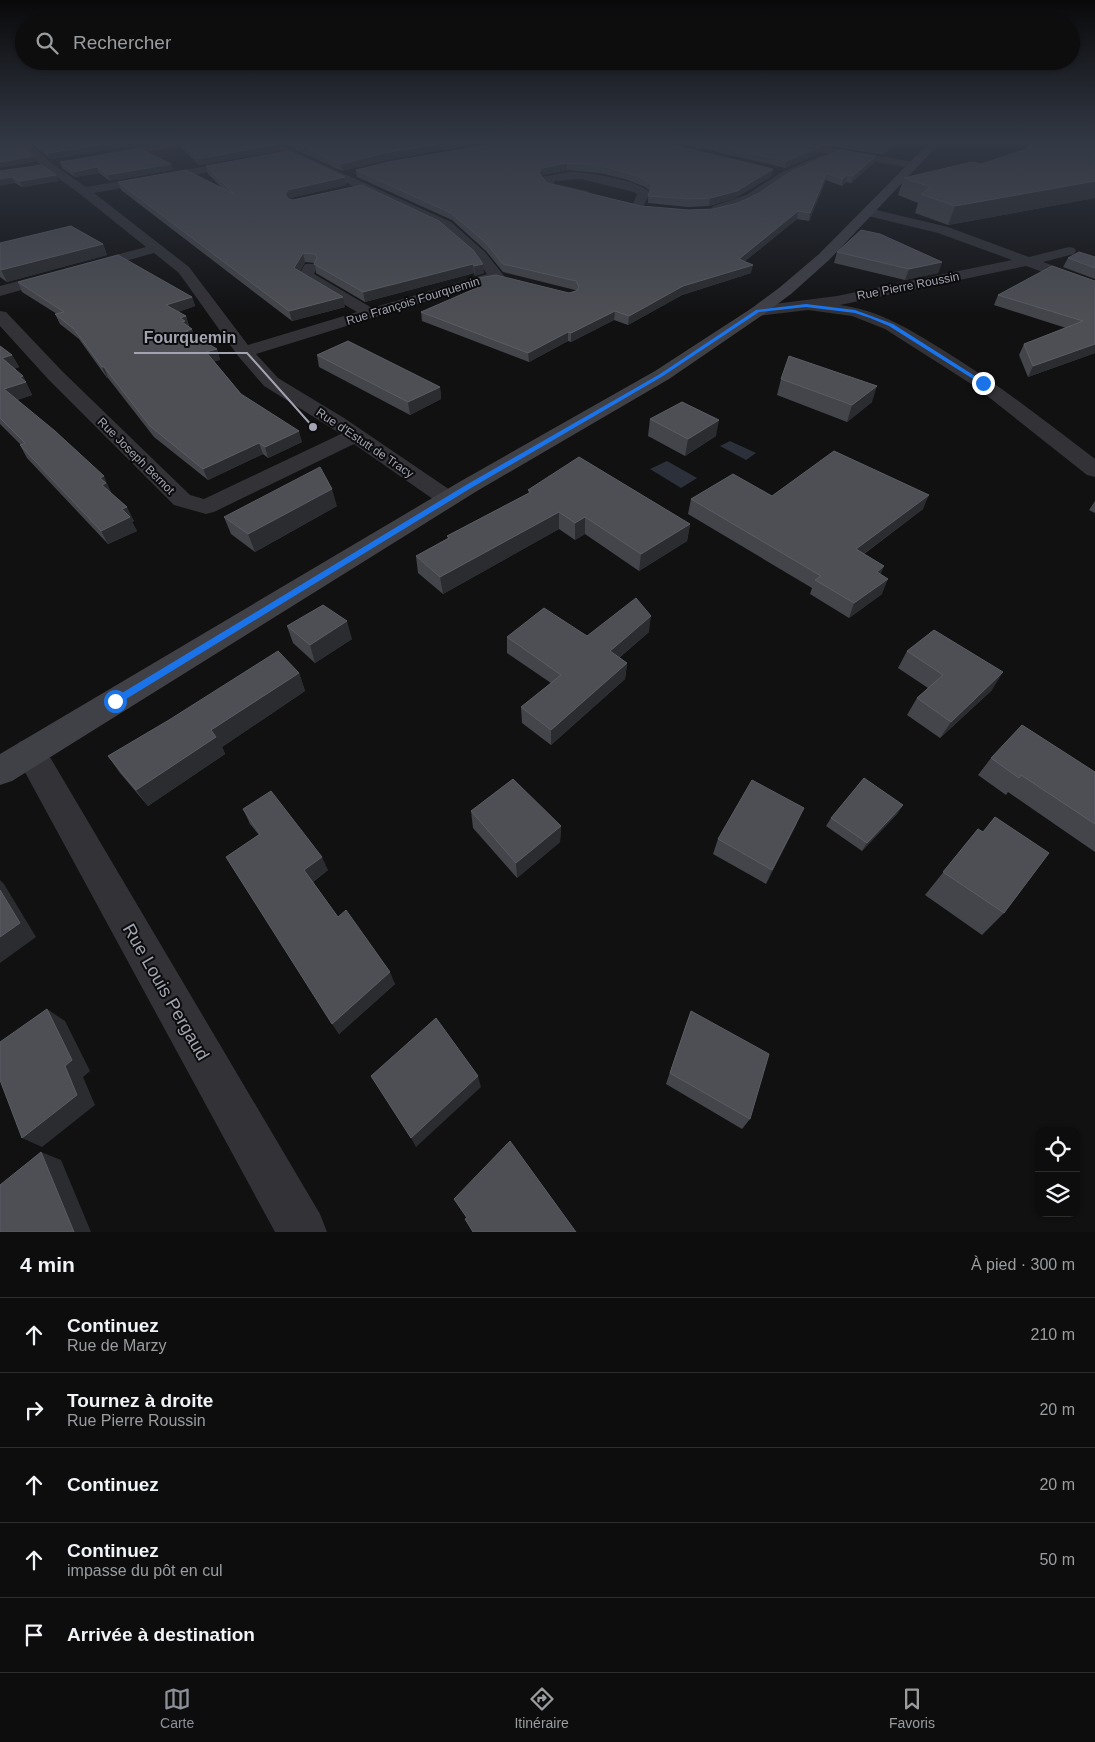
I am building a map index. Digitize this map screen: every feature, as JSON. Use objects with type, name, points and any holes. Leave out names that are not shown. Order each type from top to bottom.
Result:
[{"type":"main road","points":[[15,762],[448,499],[662,375],[785,291],[824,257],[879,200]]},
{"type":"street","name":"Rue d'Estutt de Tracy","points":[[96,200],[184,270],[244,352],[271,382],[356,435],[448,499]]},
{"type":"street","name":"Rue François Fourquemin","points":[[244,352],[487,278],[504,280],[480,255],[446,225],[394,200]]},
{"type":"street","points":[[638,206],[641,200]]},
{"type":"street","points":[[702,212],[731,206],[744,200]]},
{"type":"street","points":[[868,212],[943,230],[1095,286]]},
{"type":"street","points":[[0,291],[157,248]]},
{"type":"street","name":"Rue Pierre Roussin","points":[[850,306],[1069,251]]},
{"type":"street","points":[[310,267],[306,276],[369,314]]},
{"type":"street","points":[[758,311],[806,305],[850,306],[891,325],[983,383],[1095,470]]},
{"type":"street","name":"Rue Joseph Bernot","points":[[0,316],[55,375],[182,500],[206,507],[356,435]]},
{"type":"street","name":"Rue Louis Pergaud","points":[[15,762],[302,1232]]},
{"type":"shaded area","points":[[730,441],[756,453],[746,460],[720,446]]},
{"type":"shaded area","points":[[667,461],[697,478],[681,488],[650,469]]},
{"type":"building","points":[[143,200],[395,200],[439,221],[473,250],[483,264],[474,266],[473,264],[363,292],[314,264],[317,258],[315,254],[303,253],[294,268],[343,297],[289,311]]},
{"type":"building","points":[[423,200],[618,200],[641,206],[689,210],[713,209],[743,200],[815,200],[810,213],[798,211],[739,259],[753,265],[683,286],[629,316],[615,311],[571,333],[568,332],[528,353],[421,312],[481,286],[478,278],[496,275],[569,293],[576,291],[579,287],[576,281],[503,264],[486,243],[451,213]]},
{"type":"building","points":[[939,200],[986,200],[955,206]]},
{"type":"building","points":[[71,226],[103,244],[0,269],[0,243]]},
{"type":"building","points":[[861,230],[880,234],[942,262],[909,269],[837,252]]},
{"type":"building","points":[[1079,252],[1095,257],[1095,268],[1068,258]]},
{"type":"building","points":[[118,255],[192,297],[166,305],[186,316],[180,318],[185,321],[182,322],[192,329],[186,331],[217,349],[206,352],[241,394],[299,431],[265,447],[259,443],[203,469],[150,426],[74,329],[55,314],[64,312],[18,282]]},
{"type":"building","points":[[1052,266],[1095,281],[1095,344],[1033,366],[1024,344],[1083,321],[998,295]]},
{"type":"building","points":[[348,341],[440,387],[408,402],[317,355]]},
{"type":"building","points":[[0,346],[12,355],[2,358],[23,376],[20,377],[26,382],[4,389],[55,431],[104,476],[100,478],[106,483],[102,485],[127,507],[122,509],[130,517],[101,531],[20,445],[25,443],[0,418]]},
{"type":"building","points":[[789,356],[877,386],[852,405],[781,379]]},
{"type":"building","points":[[682,402],[719,420],[688,439],[650,419]]},
{"type":"building","points":[[834,451],[929,495],[856,549],[884,566],[877,572],[888,579],[854,603],[815,580],[821,576],[691,499],[733,474],[772,496]]},
{"type":"building","points":[[579,457],[690,524],[641,554],[585,517],[575,523],[559,512],[440,577],[416,556],[449,538],[447,536],[531,492],[528,490]]},
{"type":"building","points":[[320,467],[332,489],[248,534],[224,517]]},
{"type":"building","points":[[636,598],[651,616],[610,651],[627,663],[551,730],[521,707],[561,675],[507,637],[544,608],[587,636]]},
{"type":"building","points":[[323,605],[347,621],[310,645],[287,626]]},
{"type":"building","points":[[934,630],[1003,672],[951,722],[917,698],[943,675],[907,651]]},
{"type":"building","points":[[278,651],[299,673],[211,730],[216,737],[136,790],[108,756],[169,720]]},
{"type":"building","points":[[1022,725],[1095,772],[1095,824],[1021,775],[1019,778],[991,758]]},
{"type":"building","points":[[864,778],[903,805],[867,843],[831,818]]},
{"type":"building","points":[[513,779],[561,826],[516,863],[471,811]]},
{"type":"building","points":[[752,780],[804,808],[772,870],[718,839]]},
{"type":"building","points":[[271,791],[322,857],[304,870],[338,917],[346,910],[390,972],[332,1024],[226,857],[260,834],[243,809]]},
{"type":"building","points":[[995,817],[1049,853],[1004,913],[943,872],[978,829],[983,832]]},
{"type":"building","points":[[0,890],[20,923],[0,937]]},
{"type":"building","points":[[47,1009],[72,1060],[65,1066],[77,1095],[22,1138],[0,1080],[0,1042]]},
{"type":"building","points":[[691,1011],[769,1054],[750,1119],[670,1073]]},
{"type":"building","points":[[436,1018],[478,1076],[411,1138],[371,1076]]},
{"type":"building","points":[[510,1141],[576,1232],[473,1232],[465,1219],[467,1218],[454,1199]]},
{"type":"building","points":[[41,1152],[74,1232],[0,1232],[0,1185]]},
{"type":"place","name":"Fourquemin","points":[[313,427]]},
{"type":"route","points":[[115,701],[469,486],[662,375],[758,311],[806,305],[855,312],[872,317],[891,325],[983,383]]}]
